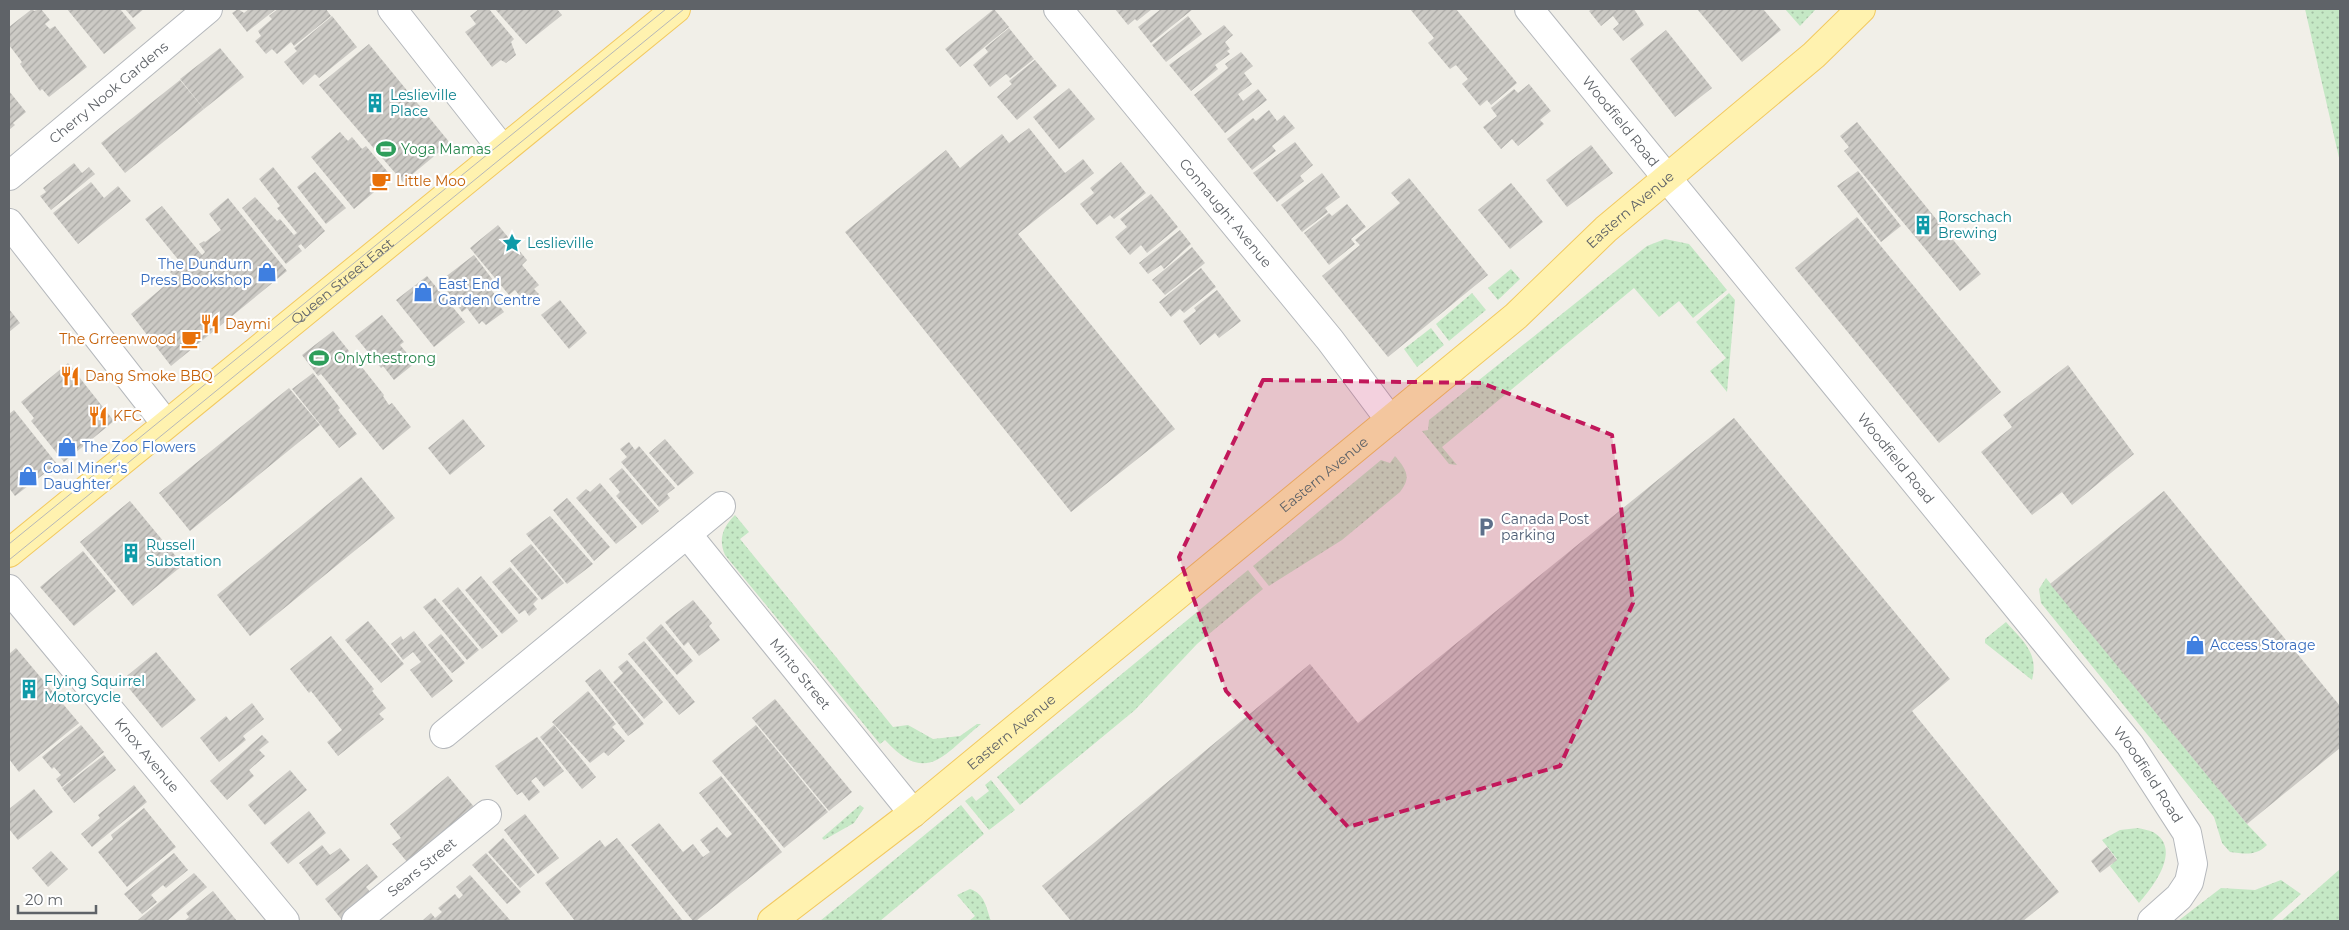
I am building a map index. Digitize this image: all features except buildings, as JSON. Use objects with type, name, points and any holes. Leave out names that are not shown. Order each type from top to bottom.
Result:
[{"type":"main road","name":"Queen Street East","points":[[9,553],[676,9]]},
{"type":"main road","name":"Eastern Avenue","points":[[772,921],[913,813],[1516,316],[1606,229],[1814,55],[1861,9]]},
{"type":"street","name":"Cherry Nook Gardens","points":[[9,176],[208,9]]},
{"type":"street","points":[[392,9],[503,150]]},
{"type":"street","name":"Connaught Avenue","points":[[1058,9],[1330,340],[1390,420]]},
{"type":"street","name":"Woodfield Road","points":[[1528,9],[2130,744],[2187,833],[2194,864],[2189,882],[2179,897],[2152,921]]},
{"type":"street","points":[[9,223],[166,424]]},
{"type":"street","points":[[444,734],[721,506]]},
{"type":"street","name":"Minto Street","points":[[687,534],[913,813]]},
{"type":"street","name":"Knox Avenue","points":[[9,589],[285,921]]},
{"type":"street","name":"Sears Street","points":[[356,921],[487,814]]},
{"type":"highlighted area","points":[[1263,380],[1482,383],[1612,435],[1633,603],[1560,766],[1348,827],[1226,691],[1179,557]]},
{"type":"green space","points":[[1785,9],[1816,9],[1800,26]]},
{"type":"green space","points":[[2305,9],[2340,9],[2340,162]]},
{"type":"green space","points":[[1665,239],[1689,244],[1727,290],[1693,318],[1679,301],[1659,317],[1634,288],[1442,447],[1457,465],[1449,464],[1422,431],[1428,430],[1429,420],[1647,246]]},
{"type":"green space","points":[[1511,269],[1520,279],[1498,300],[1488,288]]},
{"type":"green space","points":[[1472,293],[1486,310],[1449,341],[1436,324]]},
{"type":"green space","points":[[1729,293],[1735,300],[1727,392],[1710,371],[1726,358],[1696,322]]},
{"type":"green space","points":[[1431,328],[1444,345],[1417,367],[1404,349]]},
{"type":"green space","points":[[1395,456],[1405,469],[1407,477],[1404,487],[1400,492],[1342,540],[1269,586],[1253,566],[1381,460],[1390,463]]},
{"type":"green space","points":[[735,515],[749,532],[740,539],[893,727],[908,725],[933,739],[960,736],[977,724],[981,724],[945,755],[934,761],[924,763],[912,761],[900,754],[885,740],[880,744],[725,555],[722,544],[723,534],[727,524]]},
{"type":"green space","points":[[1248,570],[1263,589],[1197,644],[1135,710],[1020,805],[997,777]]},
{"type":"green space","points":[[2046,578],[2247,824],[2267,845],[2263,849],[2254,853],[2230,852],[2222,843],[2214,817],[2041,603],[2039,589]]},
{"type":"green space","points":[[2006,622],[2028,648],[2033,662],[2032,680],[1985,643],[1985,639]]},
{"type":"green space","points":[[991,780],[1015,810],[989,830],[965,801],[972,796],[976,801],[989,791],[985,785]]},
{"type":"green space","points":[[860,805],[864,808],[854,823],[824,840],[822,838]]},
{"type":"green space","points":[[961,805],[984,834],[880,921],[820,921]]},
{"type":"green space","points":[[2138,828],[2153,832],[2162,839],[2165,848],[2163,868],[2139,903],[2110,866],[2117,859],[2102,840],[2120,830]]},
{"type":"green space","points":[[2340,869],[2340,921],[2281,921]]},
{"type":"green space","points":[[2281,880],[2301,894],[2271,921],[2178,921],[2221,888],[2255,890]]},
{"type":"green space","points":[[970,889],[982,898],[991,921],[969,921],[975,916],[957,895]]},
{"type":"tram line","points":[[9,544],[666,9]]},
{"type":"tram line","points":[[9,560],[684,9]]},
{"type":"place","name":"Leslieville Place","points":[[375,103]]},
{"type":"place","name":"Yoga Mamas","points":[[386,149]]},
{"type":"place","name":"Little Moo","points":[[381,181]]},
{"type":"place","name":"Rorschach Brewing","points":[[1923,225]]},
{"type":"place","name":"Leslieville","points":[[512,243]]},
{"type":"place","name":"The Dundurn Press Bookshop","points":[[267,272]]},
{"type":"place","name":"East End Garden Centre","points":[[423,292]]},
{"type":"place","name":"Daymi","points":[[210,324]]},
{"type":"place","name":"The Grreenwood","points":[[191,339]]},
{"type":"place","name":"Onlythestrong","points":[[319,358]]},
{"type":"place","name":"Dang Smoke BBQ","points":[[70,376]]},
{"type":"place","name":"KFC","points":[[98,416]]},
{"type":"place","name":"The Zoo Flowers","points":[[67,447]]},
{"type":"place","name":"Coal Miner's Daughter","points":[[28,476]]},
{"type":"place","name":"Canada Post parking","points":[[1486,527]]},
{"type":"place","name":"Russell Substation","points":[[131,553]]},
{"type":"place","name":"Access Storage","points":[[2195,645]]},
{"type":"place","name":"Flying Squirrel Motorcycle","points":[[29,689]]}]
